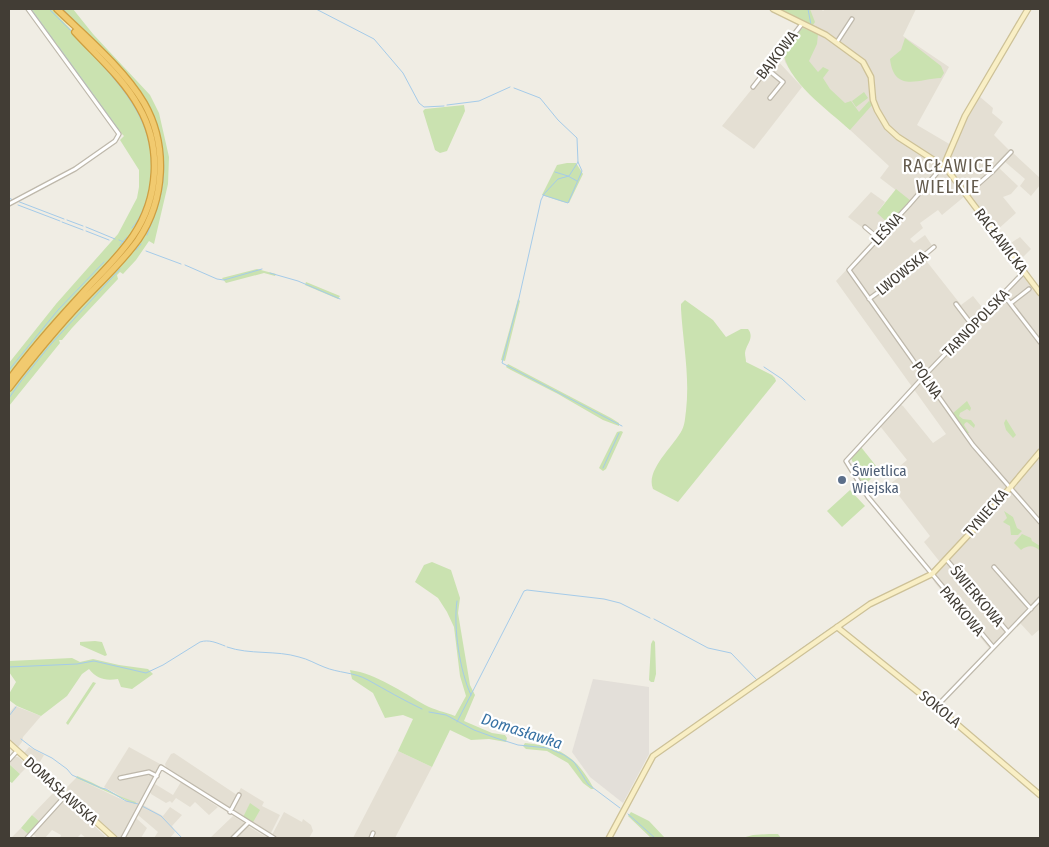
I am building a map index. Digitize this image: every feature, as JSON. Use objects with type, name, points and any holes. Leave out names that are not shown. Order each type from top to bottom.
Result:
[{"type":"highway","points":[[9,388],[57,329],[125,256],[146,225],[158,191],[160,153],[153,124],[144,103],[113,64],[56,9]]},
{"type":"highway","points":[[9,380],[57,321],[133,237],[142,222],[153,189],[154,151],[151,136],[140,108],[122,83],[56,9]]},
{"type":"street","points":[[9,204],[75,169],[115,141],[119,134],[28,9]]},
{"type":"street","name":"RACŁAWICKA","points":[[773,9],[838,42],[863,62],[872,80],[873,100],[876,110],[892,133],[944,165],[1040,294]]},
{"type":"street","points":[[944,165],[960,125],[1028,9]]},
{"type":"street","points":[[838,42],[852,19]]},
{"type":"street","name":"BAJKOWA","points":[[753,87],[802,24]]},
{"type":"street","points":[[767,69],[783,82],[770,98]]},
{"type":"street","points":[[967,194],[991,174],[1010,152]]},
{"type":"street","name":"LEŚNA","points":[[849,270],[944,165]]},
{"type":"street","points":[[865,227],[878,238]]},
{"type":"street","name":"LWOWSKA","points":[[869,299],[934,247]]},
{"type":"street","name":"POLNA","points":[[849,270],[973,445],[1040,522]]},
{"type":"street","name":"TARNOPOLSKA","points":[[846,461],[972,325],[1024,272]]},
{"type":"street","points":[[1011,303],[1029,289]]},
{"type":"street","points":[[1004,294],[1040,342]]},
{"type":"street","points":[[956,304],[972,325]]},
{"type":"street","name":"TYNIECKA","points":[[932,574],[1040,452]]},
{"type":"street","name":"PARKOWA","points":[[846,461],[864,491],[992,647]]},
{"type":"street","name":"ŚWIERKOWA","points":[[946,559],[1008,632]]},
{"type":"street","points":[[994,567],[1031,608]]},
{"type":"street","points":[[609,838],[649,761],[665,747],[870,604],[932,574]]},
{"type":"street","points":[[937,706],[1040,599]]},
{"type":"street","name":"SOKOLA","points":[[837,627],[937,706],[1040,795]]},
{"type":"street","name":"DOMASŁAWSKA","points":[[9,743],[114,838]]},
{"type":"street","points":[[9,760],[17,751]]},
{"type":"street","points":[[123,838],[162,767],[230,812],[274,838]]},
{"type":"street","points":[[120,778],[150,772],[156,776]]},
{"type":"street","points":[[230,812],[239,794]]},
{"type":"street","points":[[27,838],[66,795]]},
{"type":"street","points":[[233,838],[248,823]]},
{"type":"street","points":[[371,838],[373,833]]},
{"type":"shaded area","points":[[810,9],[821,9],[823,11],[825,9],[916,9],[903,36],[949,67],[917,125],[951,145],[944,163],[908,141],[906,143],[942,165],[965,196],[942,215],[938,210],[920,223],[923,228],[910,239],[914,243],[925,235],[933,247],[883,286],[885,289],[924,258],[961,305],[973,296],[985,311],[1020,272],[1040,298],[1040,629],[1032,636],[1020,623],[994,648],[989,648],[935,583],[928,570],[931,570],[940,562],[924,542],[930,536],[890,484],[904,473],[900,466],[907,460],[880,426],[900,404],[933,443],[946,434],[836,281],[875,239],[874,236],[848,217],[871,192],[885,202],[877,213],[910,201],[880,178],[889,166],[809,92],[791,72],[785,62],[783,53],[794,35],[812,17]]},
{"type":"shaded area","points":[[776,59],[802,87],[754,149],[722,126]]},
{"type":"shaded area","points":[[979,96],[993,108],[992,113],[1003,122],[994,135],[1009,150],[989,174],[967,192],[947,165],[964,122]]},
{"type":"shaded area","points":[[1012,152],[1040,178],[1040,185],[1031,196],[1020,186],[1025,179],[1004,161]]},
{"type":"shaded area","points":[[998,167],[1018,186],[1011,194],[1003,197],[1016,213],[996,231],[969,195]]},
{"type":"shaded area","points":[[1020,237],[1031,249],[1020,260],[1008,245]]},
{"type":"shaded area","points":[[593,679],[649,687],[649,754],[623,803],[590,777],[572,752]]},
{"type":"shaded area","points":[[15,706],[41,716],[23,737],[18,747],[9,739],[9,713]]},
{"type":"shaded area","points":[[29,747],[44,755],[38,765],[24,753]]},
{"type":"shaded area","points":[[129,747],[160,764],[156,772],[149,770],[117,776],[118,781],[149,773],[153,777],[121,838],[118,838],[65,789],[76,778],[125,801],[126,799],[104,787]]},
{"type":"shaded area","points":[[398,751],[432,767],[395,838],[373,838],[376,835],[372,833],[369,838],[353,838]]},
{"type":"shaded area","points":[[174,753],[237,795],[230,807],[228,808],[166,767],[165,764],[171,754]]},
{"type":"shaded area","points":[[15,757],[18,757],[28,766],[20,774],[9,764]]},
{"type":"shaded area","points":[[181,782],[218,807],[209,815],[195,802],[190,807],[176,798],[172,803],[170,801],[166,803],[150,792],[155,784],[173,795]]},
{"type":"shaded area","points":[[241,788],[264,802],[262,806],[280,815],[271,833],[252,824],[250,804],[243,817],[233,811],[239,796],[237,795]]},
{"type":"shaded area","points":[[56,790],[63,797],[40,822],[32,815]]},
{"type":"shaded area","points":[[65,799],[105,836],[103,838],[86,838],[81,834],[77,838],[60,838],[61,835],[52,830],[45,838],[37,838],[33,834]]},
{"type":"shaded area","points":[[143,805],[163,816],[170,807],[182,815],[172,826],[175,832],[170,838],[154,838],[158,832],[138,815]]},
{"type":"shaded area","points":[[284,812],[302,822],[303,819],[311,825],[313,831],[309,838],[278,838],[272,835]]},
{"type":"shaded area","points":[[233,816],[246,824],[232,838],[210,838]]},
{"type":"shaded area","points":[[136,818],[147,828],[141,838],[125,838]]},
{"type":"shaded area","points":[[248,826],[261,834],[270,838],[236,838]]},
{"type":"shaded area","points":[[21,828],[29,835],[25,838],[11,838]]},
{"type":"green space","points":[[30,9],[52,9],[121,86],[138,113],[149,141],[153,171],[146,204],[128,239],[124,241],[121,248],[56,318],[9,375],[9,363],[56,304],[118,234],[137,198],[139,187],[139,170],[120,140],[124,136]]},
{"type":"green space","points":[[60,9],[73,9],[93,34],[150,95],[159,113],[169,157],[168,184],[154,244],[149,241],[136,260],[123,274],[120,272],[117,275],[118,279],[62,340],[59,340],[60,343],[9,406],[9,393],[144,233],[162,162],[144,99]]},
{"type":"green space","points":[[776,9],[810,9],[815,22],[813,25],[807,24]]},
{"type":"green space","points":[[803,28],[818,34],[817,44],[809,61],[818,72],[823,67],[829,70],[823,78],[830,89],[845,103],[851,101],[859,112],[869,101],[873,104],[850,130],[809,94],[792,73],[786,62],[783,50],[794,35]]},
{"type":"green space","points":[[905,38],[941,66],[944,73],[941,78],[908,82],[896,76],[892,70],[890,59],[901,50]]},
{"type":"green space","points":[[864,92],[868,98],[856,107],[852,101]]},
{"type":"green space","points":[[464,105],[465,111],[447,151],[440,153],[435,150],[423,111],[425,109]]},
{"type":"green space","points":[[576,163],[583,174],[569,203],[542,195],[557,165]]},
{"type":"green space","points":[[896,189],[911,201],[889,224],[877,213]]},
{"type":"green space","points":[[257,269],[276,274],[275,276],[264,273],[226,283],[222,278]]},
{"type":"green space","points":[[306,282],[340,296],[338,299],[305,285]]},
{"type":"green space","points":[[518,299],[520,301],[505,361],[501,360]]},
{"type":"green space","points":[[685,300],[713,320],[726,337],[741,329],[748,329],[751,335],[745,353],[746,362],[772,375],[776,381],[678,502],[653,489],[652,482],[657,466],[683,428],[685,421],[687,385],[681,304]]},
{"type":"green space","points":[[508,364],[611,418],[619,423],[619,426],[603,420],[511,370],[506,367]]},
{"type":"green space","points":[[967,401],[971,408],[970,411],[967,409],[960,413],[959,416],[963,419],[971,420],[975,425],[974,428],[967,422],[965,423],[964,425],[969,433],[966,434],[952,414]]},
{"type":"green space","points":[[1006,419],[1016,435],[1013,438],[1006,430],[1004,423]]},
{"type":"green space","points":[[617,432],[623,432],[606,469],[603,471],[599,468]]},
{"type":"green space","points":[[861,447],[880,471],[863,486],[851,458]]},
{"type":"green space","points":[[850,490],[865,506],[842,527],[827,511]]},
{"type":"green space","points":[[1004,511],[1013,517],[1017,528],[1022,531],[1018,535],[1011,535],[1010,526],[1003,522],[1007,518]]},
{"type":"green space","points":[[1022,534],[1031,538],[1032,541],[1040,546],[1040,551],[1031,546],[1021,550],[1014,543]]},
{"type":"green space","points":[[432,562],[451,570],[460,598],[458,613],[470,685],[475,695],[464,721],[492,733],[505,735],[507,738],[506,742],[489,739],[471,740],[450,730],[432,767],[398,751],[413,719],[403,715],[385,718],[373,693],[352,679],[350,670],[380,679],[428,707],[455,716],[466,696],[460,676],[454,627],[438,598],[415,582],[424,565]]},
{"type":"green space","points":[[653,640],[655,642],[656,674],[654,682],[651,682],[649,680],[651,644]]},
{"type":"green space","points":[[80,642],[102,642],[107,655],[105,656],[80,645]]},
{"type":"green space","points":[[72,658],[80,662],[93,659],[148,669],[153,674],[132,689],[121,687],[118,679],[109,680],[98,677],[89,669],[82,674],[67,696],[41,716],[17,706],[9,700],[9,694],[16,682],[9,672],[9,661]]},
{"type":"green space","points":[[93,682],[96,683],[68,725],[66,723]]},
{"type":"green space","points":[[525,743],[548,747],[566,755],[581,769],[594,789],[583,783],[568,763],[547,751],[526,749],[523,746]]},
{"type":"green space","points":[[9,764],[20,774],[12,783],[9,781]]},
{"type":"green space","points":[[77,776],[136,802],[135,804],[76,778]]},
{"type":"green space","points":[[250,803],[260,810],[252,824],[243,817]]},
{"type":"green space","points":[[631,812],[649,821],[665,838],[651,838],[628,816]]},
{"type":"green space","points":[[32,815],[40,822],[29,835],[21,828]]},
{"type":"green space","points":[[778,834],[781,838],[742,838],[753,835]]},
{"type":"waterway","points":[[31,9],[55,42]]},
{"type":"waterway","points":[[49,9],[73,33]]},
{"type":"waterway","points":[[63,9],[79,26]]},
{"type":"waterway","points":[[316,9],[374,39],[403,73],[419,103],[424,107],[444,106]]},
{"type":"waterway","points":[[808,9],[811,25]]},
{"type":"waterway","points":[[84,45],[112,76],[135,108],[144,125],[149,144],[152,164],[150,186],[146,203],[136,224],[132,228]]},
{"type":"waterway","points":[[58,46],[119,130]]},
{"type":"waterway","points":[[131,80],[141,93],[156,122],[163,154],[162,186],[158,206],[147,235]]},
{"type":"waterway","points":[[447,105],[479,101],[510,87]]},
{"type":"waterway","points":[[514,88],[540,98],[558,120],[577,138],[578,162],[569,176],[558,179],[541,200],[502,363],[622,426]]},
{"type":"waterway","points":[[543,195],[568,203],[582,171],[578,162]]},
{"type":"waterway","points":[[555,172],[577,181]]},
{"type":"waterway","points":[[9,198],[13,200]]},
{"type":"waterway","points":[[17,201],[64,219]]},
{"type":"waterway","points":[[18,205],[60,221]]},
{"type":"waterway","points":[[67,220],[83,226]]},
{"type":"waterway","points":[[62,222],[83,230]]},
{"type":"waterway","points":[[86,227],[115,239]]},
{"type":"waterway","points":[[86,231],[109,240]]},
{"type":"waterway","points":[[120,245],[127,237]]},
{"type":"waterway","points":[[119,240],[124,242]]},
{"type":"waterway","points":[[136,250],[141,244]]},
{"type":"waterway","points":[[146,251],[181,264]]},
{"type":"waterway","points":[[9,370],[58,310],[104,262]]},
{"type":"waterway","points":[[185,265],[217,279],[224,280],[262,269]]},
{"type":"waterway","points":[[9,398],[51,344],[120,269]]},
{"type":"waterway","points":[[270,273],[298,281],[340,299]]},
{"type":"waterway","points":[[764,367],[782,379],[805,400]]},
{"type":"waterway","points":[[603,468],[619,433]]},
{"type":"waterway","points":[[457,722],[524,591],[604,599],[620,603],[650,618]]},
{"type":"waterway","points":[[457,601],[458,649],[471,695]]},
{"type":"waterway","points":[[654,619],[708,648],[731,653],[757,680]]},
{"type":"waterway","points":[[653,753],[831,628]]},
{"type":"waterway","name":"Domasławka","points":[[9,667],[77,664],[94,661],[146,673],[163,665],[200,642],[210,641],[225,646]]},
{"type":"waterway","name":"Domasławka","points":[[227,647],[245,651],[290,655],[329,669],[363,677],[422,709]]},
{"type":"waterway","points":[[9,716],[16,707]]},
{"type":"waterway","name":"Domasławka","points":[[429,712],[446,715],[474,730],[496,738],[518,745],[548,748],[564,755],[574,762],[588,784],[620,808]]},
{"type":"waterway","points":[[21,739],[34,749],[52,758],[72,775],[106,789],[126,801],[138,804]]},
{"type":"waterway","points":[[142,806],[161,816],[182,838]]},
{"type":"waterway","name":"Domasławka","points":[[628,814],[655,838]]},
{"type":"place","name":"Świetlica Wiejska","points":[[842,480]]},
{"type":"district","name":"RACŁAWICE WIELKIE","points":[[948,176]]}]
